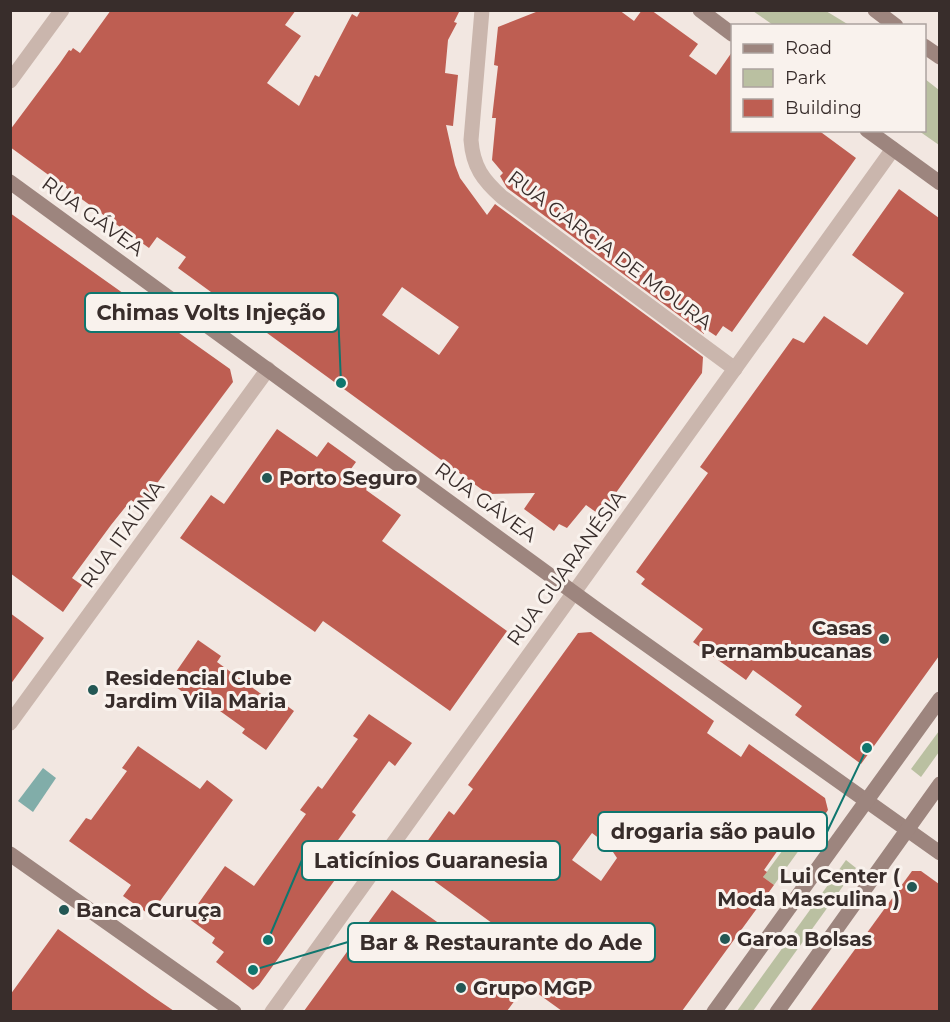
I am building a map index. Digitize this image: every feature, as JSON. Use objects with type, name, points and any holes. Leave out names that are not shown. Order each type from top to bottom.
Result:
[{"type":"street","points":[[10,81],[62,10]]},
{"type":"street","name":"RUA GARCIA DE MOURA","points":[[482,10],[471,140],[472,155],[486,183],[735,369]]},
{"type":"street","points":[[700,10],[731,33]]},
{"type":"street","points":[[875,10],[893,24]]},
{"type":"street","points":[[926,47],[939,57]]},
{"type":"street","points":[[870,132],[939,183]]},
{"type":"street","name":"RUA GUARANÉSIA","points":[[272,1011],[893,150]]},
{"type":"street","name":"RUA GÁVEA","points":[[10,182],[574,593],[939,853]]},
{"type":"street","name":"RUA ITAÚNA","points":[[10,723],[268,369]]},
{"type":"street","points":[[714,1011],[939,699]]},
{"type":"street","points":[[777,1011],[939,784]]},
{"type":"street","points":[[10,854],[234,1011]]},
{"type":"green space","points":[[753,11],[826,11],[847,24],[772,24]]},
{"type":"green space","points":[[926,80],[939,90],[939,145],[920,132],[926,132]]},
{"type":"green space","points":[[939,731],[939,752],[921,777],[911,769]]},
{"type":"green space","points":[[802,824],[812,832],[774,885],[763,877]]},
{"type":"green space","points":[[846,860],[856,868],[753,1011],[737,1011]]},
{"type":"water","points":[[43,768],[56,778],[33,812],[18,801]]},
{"type":"building","points":[[111,10],[296,10],[285,25],[301,36],[267,83],[299,106],[315,75],[319,77],[352,14],[357,17],[361,10],[460,10],[454,22],[457,23],[448,40],[445,73],[458,75],[453,126],[446,125],[460,178],[487,215],[495,204],[703,357],[702,373],[600,515],[586,505],[567,528],[559,524],[554,531],[524,509],[535,493],[488,494],[178,268],[186,257],[157,237],[149,248],[10,147],[10,130],[69,50],[73,48],[80,53]],"holes":[[[402,287],[459,327],[439,355],[382,315]]]},
{"type":"building","points":[[541,10],[619,10],[634,21],[642,10],[651,10],[698,44],[689,56],[716,75],[731,53],[731,132],[821,132],[856,158],[732,332],[723,326],[716,336],[704,328],[704,334],[507,188],[500,176],[503,173],[492,160],[496,118],[492,118],[498,66],[494,65],[498,27]]},
{"type":"building","points":[[899,189],[939,218],[939,656],[861,764],[795,715],[802,706],[753,670],[746,680],[693,642],[703,629],[641,584],[645,579],[636,572],[708,473],[700,467],[793,338],[804,343],[824,316],[867,345],[904,293],[852,255]]},
{"type":"building","points":[[10,213],[230,369],[233,382],[140,506],[131,500],[111,525],[72,578],[82,585],[63,612],[10,573]]},
{"type":"building","points":[[277,429],[317,457],[328,442],[356,462],[348,473],[368,487],[366,490],[401,515],[382,541],[507,631],[450,711],[323,621],[315,632],[180,538],[211,495],[224,504]]},
{"type":"building","points":[[10,613],[44,638],[10,685]]},
{"type":"building","points":[[591,632],[714,721],[707,733],[741,757],[749,744],[825,798],[828,810],[813,832],[802,824],[796,833],[792,830],[764,870],[767,872],[763,877],[774,885],[682,1011],[562,1011],[526,985],[507,1011],[304,1011],[392,890],[478,951],[496,926],[411,864],[449,811],[454,815],[473,789],[468,785],[578,633]],"holes":[[[592,833],[609,846],[617,858],[601,881],[572,860]]]},
{"type":"building","points":[[198,640],[221,656],[217,662],[268,699],[271,694],[294,711],[266,750],[242,733],[245,729],[195,693],[191,698],[169,682]]},
{"type":"building","points":[[369,714],[412,743],[395,766],[389,761],[352,812],[356,815],[333,847],[350,859],[259,985],[253,990],[216,962],[224,952],[212,943],[215,938],[188,918],[225,866],[254,886],[306,814],[300,810],[318,786],[322,789],[358,739],[353,736]]},
{"type":"building","points":[[138,746],[200,789],[207,780],[233,800],[150,915],[123,896],[131,885],[69,841],[86,818],[91,820],[127,771],[122,768]]},
{"type":"building","points":[[912,871],[921,871],[939,884],[939,1011],[810,1011]]},
{"type":"building","points":[[58,929],[174,1011],[10,1011],[10,995]]},
{"type":"place","name":"Chimas Volts Injeção","points":[[341,383]]},
{"type":"place","name":"Porto Seguro","points":[[267,478]]},
{"type":"place","name":"Casas Pernambucanas","points":[[884,639]]},
{"type":"place","name":"Residencial Clube Jardim Vila Maria","points":[[93,690]]},
{"type":"place","name":"drogaria são paulo","points":[[867,748]]},
{"type":"place","name":"Lui Center ( Moda Masculina )","points":[[912,887]]},
{"type":"place","name":"Banca Curuça","points":[[64,910]]},
{"type":"place","name":"Garoa Bolsas","points":[[725,939]]},
{"type":"place","name":"Laticínios Guaranesia","points":[[268,940]]},
{"type":"place","name":"Bar & Restaurante do Ade","points":[[253,970]]},
{"type":"place","name":"Grupo MGP","points":[[461,988]]}]
